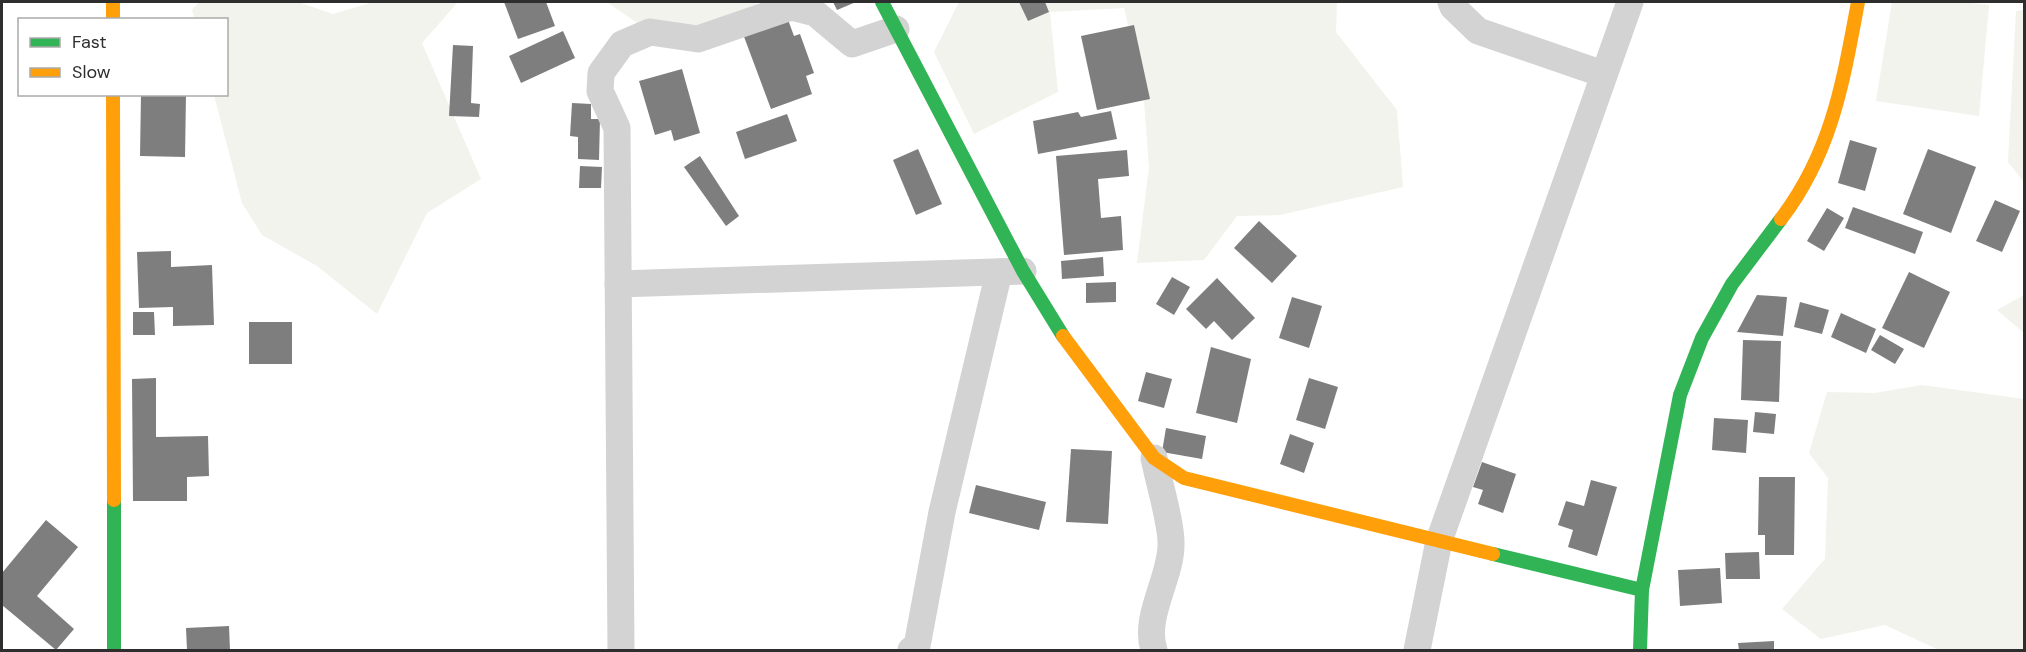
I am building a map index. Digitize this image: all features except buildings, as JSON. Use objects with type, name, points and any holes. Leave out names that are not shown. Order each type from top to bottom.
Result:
[{"type":"street","points":[[113,2],[113,18]]},
{"type":"street","points":[[882,2],[1011,272],[1154,458],[1184,478],[1642,590]]},
{"type":"street","points":[[1452,2],[1453,7],[1478,31],[1603,74]]},
{"type":"street","points":[[1417,651],[1439,541],[1630,2]]},
{"type":"street","points":[[1640,651],[1642,590],[1680,395],[1702,338],[1732,284],[1791,206],[1820,157],[1841,91],[1858,2]]},
{"type":"street","points":[[621,651],[617,128],[600,91],[601,73],[622,44],[650,32],[698,39],[791,7],[815,13],[852,44],[896,29]]},
{"type":"street","points":[[113,96],[114,651]]},
{"type":"street","points":[[618,284],[1011,272]]},
{"type":"street","points":[[911,651],[917,646],[942,512],[1011,272]]},
{"type":"street","points":[[1154,458],[1172,545],[1155,615],[1151,642],[1154,651]]},
{"type":"shaded area","points":[[199,2],[298,2],[333,14],[373,2],[458,2],[422,43],[481,179],[427,213],[377,314],[317,266],[262,235],[242,203],[214,96],[228,96],[228,18],[195,18],[192,10]]},
{"type":"shaded area","points":[[607,2],[758,2],[748,22],[650,32]]},
{"type":"shaded area","points":[[959,2],[1337,2],[1336,32],[1397,110],[1403,187],[1280,215],[1237,216],[1204,260],[1137,263],[1149,167],[1143,87],[1124,8],[1050,12],[1058,92],[974,134],[934,52]]},
{"type":"shaded area","points":[[1892,2],[1961,2],[1989,5],[1979,116],[1876,101]]},
{"type":"shaded area","points":[[2024,10],[2024,182],[2008,162],[2016,11]]},
{"type":"shaded area","points":[[2024,295],[2024,333],[1997,310]]},
{"type":"shaded area","points":[[1922,385],[2024,399],[2024,650],[1939,650],[1885,625],[1821,639],[1782,609],[1825,559],[1828,478],[1809,453],[1827,392],[1875,393]]},
{"type":"traffic: fast","points":[[882,2],[1023,271],[1063,336]]},
{"type":"traffic: fast","points":[[1640,650],[1642,590],[1680,395],[1702,338],[1732,284],[1781,219]]},
{"type":"traffic: fast","points":[[114,500],[114,650]]},
{"type":"traffic: fast","points":[[1493,554],[1642,590]]},
{"type":"traffic: slow","points":[[113,2],[113,18]]},
{"type":"traffic: slow","points":[[1781,219],[1798,194],[1824,142],[1847,60],[1858,2]]},
{"type":"traffic: slow","points":[[113,96],[114,500]]},
{"type":"traffic: slow","points":[[1063,336],[1154,458],[1184,478],[1493,554]]}]
